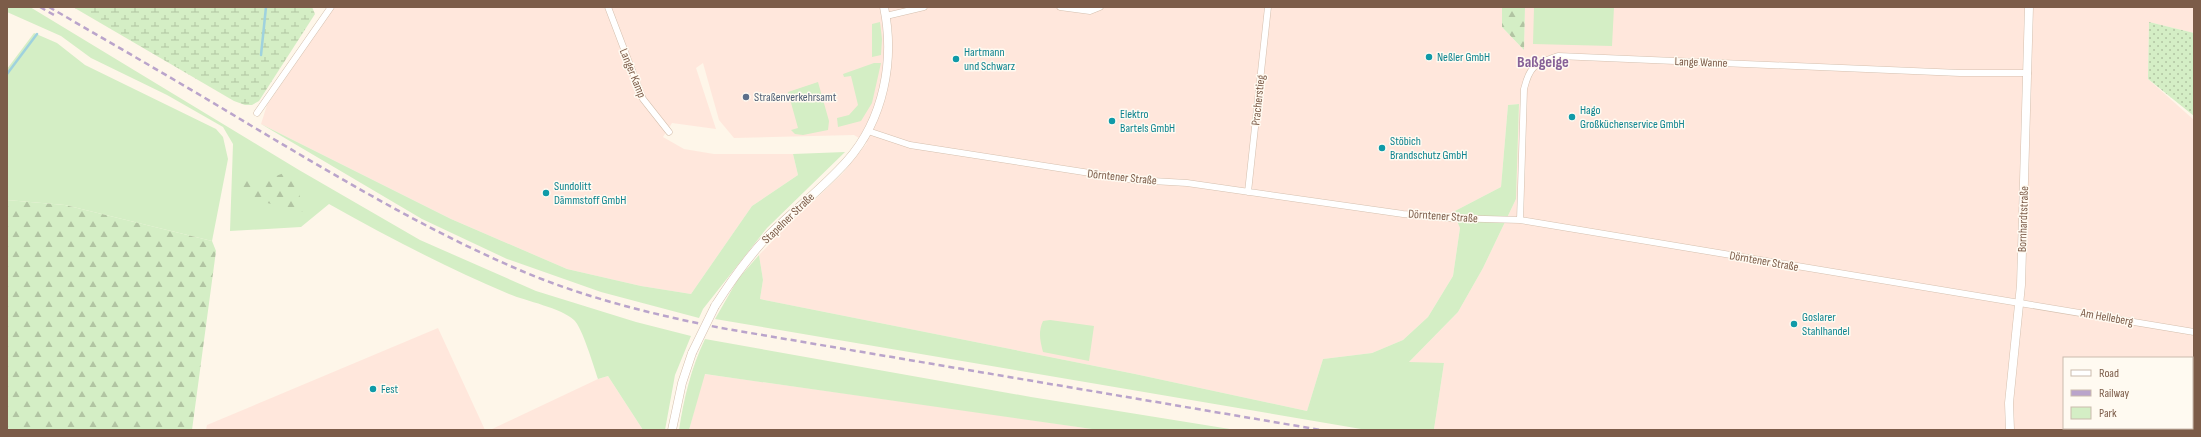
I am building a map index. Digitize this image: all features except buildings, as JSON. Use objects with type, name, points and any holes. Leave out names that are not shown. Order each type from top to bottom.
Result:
[{"type":"street","points":[[257,113],[331,7]]},
{"type":"street","name":"Langer Kamp","points":[[608,7],[643,99],[669,132]]},
{"type":"street","name":"Stapelner Straße","points":[[672,430],[682,383],[692,353],[715,306],[744,263],[767,237],[848,160],[868,131],[883,93],[887,75],[888,52],[884,7]]},
{"type":"street","points":[[886,16],[924,7]]},
{"type":"street","points":[[1061,7],[1090,11],[1100,7]]},
{"type":"street","name":"Pracherstieg","points":[[1248,192],[1268,7]]},
{"type":"street","name":"Bornhardtstraße","points":[[2010,430],[2009,403],[2019,304],[2028,73],[2029,7]]},
{"type":"street","name":"Lange Wanne","points":[[1520,220],[1524,89],[1528,72],[1539,63],[1558,56],[1960,73],[2028,73]]},
{"type":"street","name":"Dörntener Straße","points":[[868,131],[910,145],[941,151],[1135,180],[1183,183],[1403,214],[1450,218],[1520,220],[2019,304]]},
{"type":"street","name":"Am Helleberg","points":[[2019,304],[2194,332]]},
{"type":"shaded area","points":[[334,7],[1502,7],[1502,27],[1524,50],[1525,7],[2194,7],[2194,33],[2149,22],[2148,79],[2194,120],[2194,430],[1434,429],[1444,363],[1408,363],[1458,312],[1483,268],[1516,199],[1519,104],[1508,105],[1501,187],[1453,212],[1460,228],[1453,276],[1428,317],[1403,340],[1372,353],[1323,359],[1307,411],[1135,374],[760,299],[763,280],[759,255],[843,173],[867,143],[854,135],[734,138],[719,120],[703,63],[696,68],[716,129],[672,123],[663,137],[684,149],[714,154],[793,154],[798,175],[752,206],[691,294],[641,286],[567,269],[451,219],[261,124],[267,105]]},
{"type":"shaded area","points":[[438,328],[485,430],[206,430],[207,425]]},
{"type":"shaded area","points":[[704,374],[956,409],[1099,430],[689,430]]},
{"type":"shaded area","points":[[608,376],[643,430],[490,430],[598,379]]},
{"type":"green space","points":[[7,7],[30,7],[299,170],[420,240],[536,291],[636,322],[691,336],[675,375],[665,430],[643,430],[608,376],[598,379],[581,330],[574,320],[552,308],[509,294],[463,274],[329,204],[301,227],[230,231],[233,144],[223,127],[167,95],[91,58],[61,36],[7,12]]},
{"type":"green space","points":[[73,7],[312,7],[315,14],[259,101],[252,105],[245,105],[234,101]]},
{"type":"green space","points":[[1502,7],[1525,7],[1524,50],[1502,27]]},
{"type":"green space","points":[[1534,7],[1614,7],[1612,46],[1533,44]]},
{"type":"green space","points":[[880,22],[882,39],[881,55],[872,57],[872,24]]},
{"type":"green space","points":[[2149,22],[2194,33],[2194,116],[2148,79]]},
{"type":"green space","points":[[34,33],[57,43],[85,65],[216,129],[223,137],[228,159],[212,241],[65,205],[7,200],[7,69]]},
{"type":"green space","points":[[874,63],[881,63],[872,103],[861,121],[838,127],[837,118],[849,115],[858,105],[851,76],[844,77],[843,74]]},
{"type":"green space","points":[[818,82],[829,121],[828,130],[803,135],[795,134],[791,130],[798,128],[788,92]]},
{"type":"green space","points":[[1519,104],[1516,199],[1483,268],[1458,312],[1409,362],[1444,363],[1434,429],[1437,430],[1367,430],[715,319],[738,279],[759,255],[763,280],[760,299],[1135,374],[1307,411],[1323,359],[1372,353],[1403,340],[1428,317],[1453,276],[1460,228],[1453,212],[1501,187],[1508,105]]},
{"type":"green space","points":[[261,124],[451,219],[567,269],[641,286],[691,294],[752,206],[798,175],[793,154],[845,152],[767,228],[703,309],[699,318],[601,292],[507,259],[422,219]]},
{"type":"green space","points":[[284,173],[295,179],[304,212],[255,200],[236,181],[241,179],[262,181]]},
{"type":"green space","points":[[7,200],[65,205],[212,241],[216,251],[192,430],[7,430]]},
{"type":"green space","points":[[1050,320],[1094,326],[1089,361],[1043,352],[1040,340],[1040,329],[1043,321]]},
{"type":"green space","points":[[705,339],[1031,397],[1236,430],[1099,430],[705,374],[689,430],[679,430],[689,383]]},
{"type":"waterway","points":[[261,55],[266,7]]},
{"type":"waterway","points":[[7,74],[37,34]]},
{"type":"railway","points":[[40,7],[54,15]]},
{"type":"railway","points":[[49,7],[318,165],[422,223],[529,274],[599,299],[672,318],[721,328],[1321,430]]},
{"type":"place","name":"Neßler GmbH","points":[[1429,57]]},
{"type":"place","name":"Hartmann und Schwarz","points":[[956,59]]},
{"type":"place","name":"Straßenverkehrsamt","points":[[746,97]]},
{"type":"place","name":"Hago Großküchenservice GmbH","points":[[1572,117]]},
{"type":"place","name":"Elektro Bartels GmbH","points":[[1112,121]]},
{"type":"place","name":"Stöbich Brandschutz GmbH","points":[[1382,148]]},
{"type":"place","name":"Sundolitt Dämmstoff GmbH","points":[[546,193]]},
{"type":"place","name":"Goslarer Stahlhandel","points":[[1794,324]]},
{"type":"place","name":"Fest","points":[[373,389]]},
{"type":"district","name":"Baßgeige","points":[[1543,61]]}]
